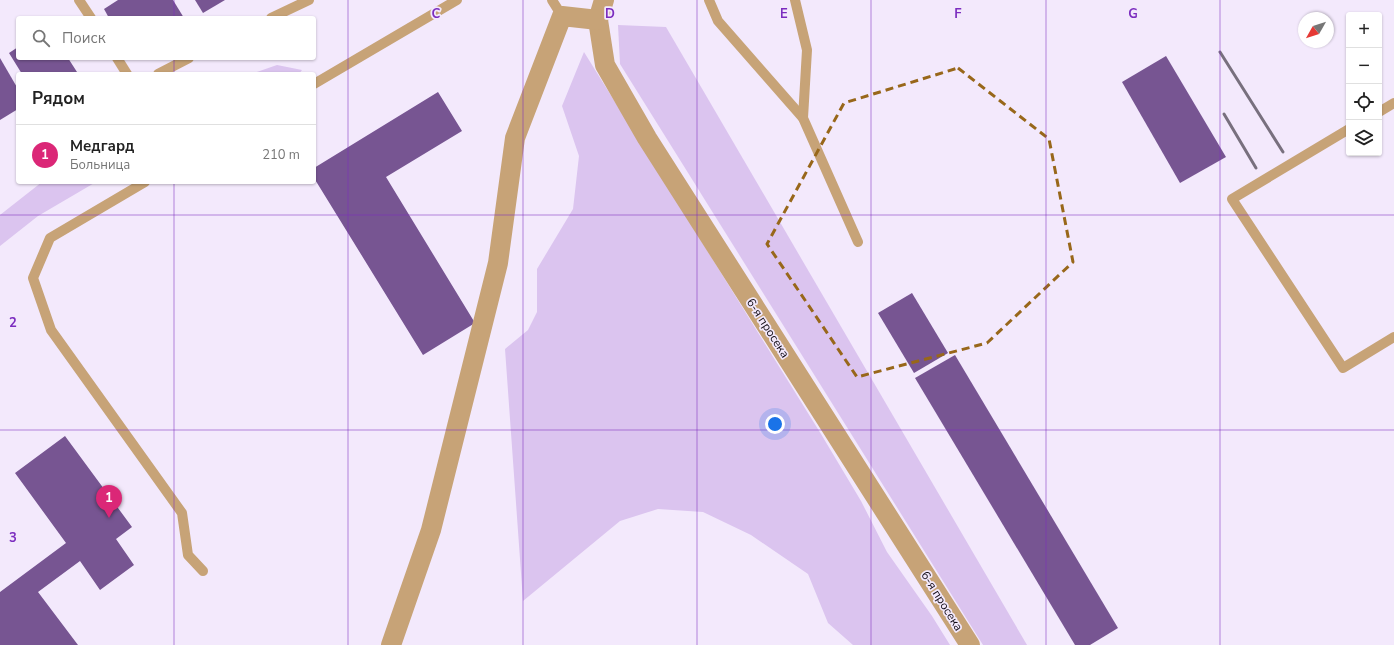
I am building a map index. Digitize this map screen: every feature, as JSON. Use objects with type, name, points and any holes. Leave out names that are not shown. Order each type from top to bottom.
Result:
[{"type":"street","name":"6-я просека","points":[[604,0],[598,20],[605,65],[647,138],[970,645]]},
{"type":"street","points":[[391,645],[431,530],[498,263],[515,138],[557,8],[598,20]]},
{"type":"lane","points":[[79,0],[90,16]]},
{"type":"lane","points":[[275,16],[309,0]]},
{"type":"lane","points":[[316,83],[457,0]]},
{"type":"lane","points":[[709,0],[718,20],[804,118],[858,242]]},
{"type":"lane","points":[[796,0],[807,50],[804,118]]},
{"type":"lane","points":[[118,60],[126,72]]},
{"type":"lane","points":[[162,72],[186,60]]},
{"type":"lane","points":[[1382,110],[1394,103]]},
{"type":"lane","points":[[1346,130],[1232,199],[1342,368],[1394,337]]},
{"type":"lane","points":[[143,184],[50,238],[33,278],[51,330],[182,513],[188,555],[204,571]]},
{"type":"highlighted area","points":[[958,68],[1049,139],[1073,262],[987,343],[857,377],[767,244],[844,103]]},
{"type":"shaded area","points":[[618,25],[666,27],[1027,645],[983,645],[620,64]]},
{"type":"shaded area","points":[[584,52],[821,434],[861,501],[887,552],[932,616],[950,645],[853,645],[828,623],[808,574],[751,535],[703,512],[658,509],[620,521],[523,601],[505,349],[528,330],[537,312],[537,269],[573,209],[579,156],[562,106]]},
{"type":"shaded area","points":[[277,65],[302,70],[300,72],[257,72]]},
{"type":"shaded area","points":[[39,184],[93,184],[38,216],[0,246],[0,215]]},
{"type":"building","points":[[118,0],[173,0],[183,16],[108,16],[104,9]]},
{"type":"building","points":[[195,0],[225,0],[203,13]]},
{"type":"building","points":[[16,48],[16,60],[69,60],[77,72],[21,72],[9,53]]},
{"type":"building","points":[[1166,56],[1226,157],[1180,183],[1122,82]]},
{"type":"building","points":[[0,58],[16,86],[16,110],[0,120]]},
{"type":"building","points":[[438,92],[462,131],[386,177],[475,323],[423,355],[316,181],[316,167]]},
{"type":"building","points":[[912,293],[948,353],[914,373],[878,313]]},
{"type":"building","points":[[955,355],[1118,628],[1090,645],[1075,645],[915,378]]},
{"type":"building","points":[[65,436],[132,527],[116,539],[134,565],[100,590],[80,561],[38,592],[78,645],[0,645],[0,592],[66,543],[15,473]]},
{"type":"railway","points":[[1220,52],[1283,152]]},
{"type":"railway","points":[[1224,114],[1256,168]]},
{"type":"place","name":"Медгард","points":[[109,518]]}]
